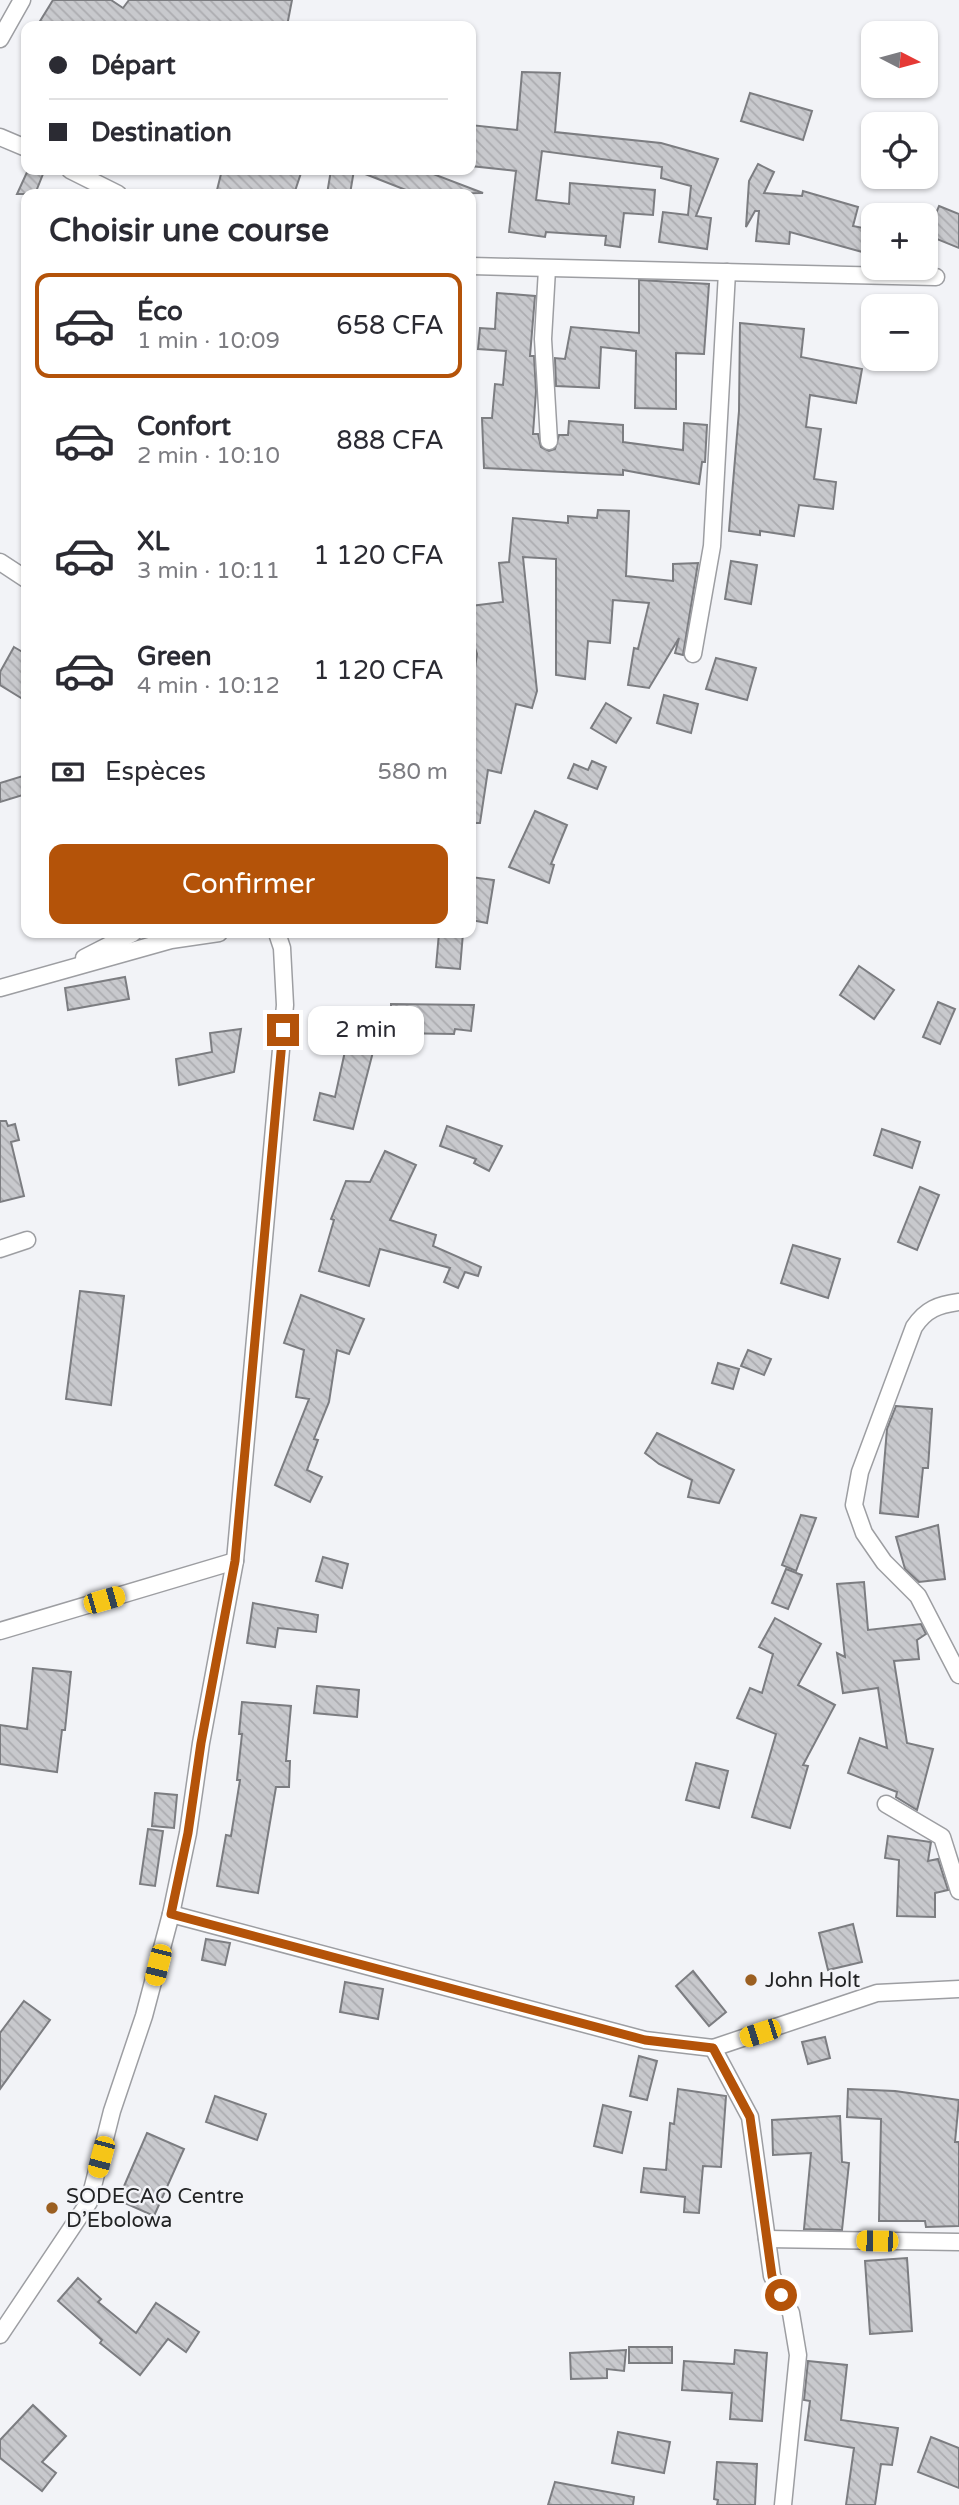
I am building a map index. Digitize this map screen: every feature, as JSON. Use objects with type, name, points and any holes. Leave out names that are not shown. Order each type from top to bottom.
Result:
[{"type":"street","points":[[0,39],[22,0]]},
{"type":"street","points":[[0,137],[21,146]]},
{"type":"street","points":[[80,175],[108,189]]},
{"type":"street","points":[[476,266],[861,275]]},
{"type":"street","points":[[547,270],[543,340],[550,441]]},
{"type":"street","points":[[693,654],[712,546],[727,272]]},
{"type":"street","points":[[0,562],[21,576]]},
{"type":"street","points":[[54,974],[123,938]]},
{"type":"street","points":[[0,988],[185,938]]},
{"type":"street","points":[[0,2335],[89,2202],[113,2111],[144,2016],[171,1914],[188,1833],[201,1743],[235,1561],[285,1005],[282,948],[279,938]]},
{"type":"street","points":[[0,1248],[27,1240]]},
{"type":"street","points":[[959,1302],[937,1305],[922,1315],[914,1327],[860,1472],[854,1505],[864,1533],[884,1562],[918,1596],[959,1675]]},
{"type":"street","points":[[0,1631],[235,1561]]},
{"type":"street","points":[[886,1804],[942,1837],[959,1891]]},
{"type":"street","points":[[171,1914],[645,2040],[713,2048],[877,1993],[959,1989]]},
{"type":"street","points":[[713,2048],[750,2117],[772,2276],[791,2313],[798,2355],[783,2505]]},
{"type":"street","points":[[767,2239],[959,2242]]},
{"type":"building","points":[[53,0],[111,0],[123,8],[129,0],[292,0],[288,21],[40,21]]},
{"type":"building","points":[[522,72],[560,73],[555,132],[661,143],[718,159],[696,216],[711,218],[707,249],[659,242],[663,212],[688,215],[691,186],[661,178],[662,167],[542,151],[536,200],[569,204],[570,183],[655,190],[653,215],[624,213],[620,247],[605,245],[606,236],[546,232],[545,237],[509,232],[516,171],[476,167],[476,126],[517,130]]},
{"type":"building","points":[[750,93],[812,111],[803,140],[741,121]]},
{"type":"building","points":[[758,164],[774,172],[764,193],[802,196],[803,191],[858,207],[853,226],[861,228],[861,252],[790,232],[789,244],[756,241],[759,211],[755,211],[746,227],[749,181]]},
{"type":"building","points":[[26,175],[43,175],[37,189],[21,189],[21,194],[17,194]]},
{"type":"building","points":[[221,175],[300,175],[296,189],[217,189]]},
{"type":"building","points":[[330,175],[353,175],[351,189],[328,189]]},
{"type":"building","points":[[368,175],[436,175],[472,189],[403,189]]},
{"type":"building","points":[[939,206],[959,214],[959,248],[938,239]]},
{"type":"building","points":[[639,280],[709,284],[704,354],[676,353],[676,409],[635,408],[636,351],[601,347],[599,388],[556,386],[555,358],[565,359],[571,327],[639,333]]},
{"type":"building","points":[[497,293],[535,296],[530,356],[534,356],[536,391],[533,434],[538,434],[541,447],[549,451],[555,449],[559,435],[568,435],[569,421],[623,425],[623,442],[683,450],[684,423],[707,425],[705,462],[702,462],[699,484],[623,470],[623,475],[484,468],[482,418],[492,418],[495,384],[503,385],[506,351],[478,349],[480,328],[495,329]]},
{"type":"building","points":[[740,323],[804,329],[801,357],[861,369],[856,403],[810,395],[806,427],[821,429],[814,479],[836,482],[833,509],[799,505],[794,536],[760,531],[760,535],[729,531],[739,411]]},
{"type":"building","points":[[598,510],[629,511],[626,576],[673,581],[673,564],[698,563],[683,655],[675,653],[679,638],[649,688],[628,685],[634,648],[638,649],[649,603],[613,600],[610,643],[588,641],[585,679],[556,675],[556,559],[523,557],[537,691],[532,708],[516,704],[501,773],[488,770],[480,823],[476,823],[476,605],[503,602],[499,563],[509,562],[513,518],[568,523],[568,516],[597,518]]},
{"type":"building","points":[[731,561],[757,565],[751,604],[725,599]]},
{"type":"building","points":[[14,647],[21,651],[21,698],[0,685],[0,672]]},
{"type":"building","points":[[716,658],[756,668],[747,700],[706,689]]},
{"type":"building","points":[[664,695],[698,704],[691,733],[657,723]]},
{"type":"building","points":[[606,703],[631,718],[616,743],[591,728]]},
{"type":"building","points":[[592,761],[606,767],[597,789],[568,778],[574,764],[588,770]]},
{"type":"building","points":[[21,777],[21,796],[0,802],[0,783]]},
{"type":"building","points":[[535,811],[567,825],[551,864],[554,865],[549,883],[509,867]]},
{"type":"building","points":[[476,878],[494,880],[487,923],[476,921]]},
{"type":"building","points":[[439,938],[463,938],[460,969],[436,967]]},
{"type":"building","points":[[859,966],[894,990],[874,1019],[840,995]]},
{"type":"building","points":[[125,977],[129,999],[68,1010],[65,988]]},
{"type":"building","points":[[938,1002],[955,1009],[940,1044],[923,1037]]},
{"type":"building","points":[[391,1004],[474,1005],[471,1031],[455,1029],[454,1034],[391,1033]]},
{"type":"building","points":[[241,1029],[234,1072],[179,1085],[176,1059],[212,1052],[210,1033]]},
{"type":"building","points":[[347,1042],[374,1048],[353,1129],[314,1120],[320,1093],[335,1097]]},
{"type":"building","points":[[0,1121],[6,1121],[8,1126],[15,1124],[19,1140],[11,1142],[24,1196],[0,1202]]},
{"type":"building","points":[[447,1126],[502,1146],[489,1171],[474,1163],[476,1159],[440,1146]]},
{"type":"building","points":[[882,1129],[920,1142],[912,1168],[874,1155]]},
{"type":"building","points":[[385,1151],[416,1165],[390,1220],[436,1235],[433,1246],[481,1267],[478,1276],[465,1272],[458,1288],[444,1282],[450,1268],[380,1249],[369,1286],[319,1271],[334,1220],[331,1219],[346,1181],[370,1182]]},
{"type":"building","points":[[920,1187],[939,1195],[917,1250],[898,1242]]},
{"type":"building","points":[[793,1245],[840,1259],[828,1298],[781,1283]]},
{"type":"building","points":[[80,1291],[124,1296],[111,1405],[66,1399]]},
{"type":"building","points":[[301,1295],[364,1319],[349,1354],[337,1350],[329,1402],[314,1439],[318,1440],[307,1470],[322,1477],[310,1502],[275,1485],[309,1399],[296,1397],[304,1350],[284,1343]]},
{"type":"building","points":[[748,1350],[771,1359],[764,1375],[741,1366]]},
{"type":"building","points":[[718,1363],[739,1369],[733,1389],[712,1383]]},
{"type":"building","points":[[896,1406],[932,1409],[928,1468],[923,1468],[918,1517],[880,1513],[887,1429]]},
{"type":"building","points":[[657,1433],[734,1470],[719,1503],[688,1497],[692,1480],[659,1464],[645,1453]]},
{"type":"building","points":[[801,1515],[816,1518],[796,1571],[782,1565]]},
{"type":"building","points":[[938,1525],[945,1579],[919,1582],[905,1569],[896,1537]]},
{"type":"building","points":[[323,1557],[348,1564],[342,1588],[316,1581]]},
{"type":"building","points":[[786,1569],[802,1575],[788,1609],[772,1603]]},
{"type":"building","points":[[864,1582],[868,1630],[921,1624],[926,1634],[917,1640],[919,1659],[894,1661],[907,1743],[933,1749],[917,1810],[896,1797],[897,1792],[848,1773],[860,1738],[887,1748],[878,1688],[843,1693],[837,1653],[845,1657],[837,1584]]},
{"type":"building","points":[[253,1603],[318,1615],[316,1632],[278,1628],[275,1647],[247,1643]]},
{"type":"building","points":[[775,1618],[821,1644],[798,1685],[835,1705],[803,1765],[808,1766],[790,1828],[752,1817],[776,1734],[737,1718],[750,1688],[762,1693],[773,1654],[759,1647]]},
{"type":"building","points":[[33,1668],[71,1672],[57,1772],[0,1764],[0,1725],[27,1729]]},
{"type":"building","points":[[317,1686],[359,1690],[357,1717],[314,1713]]},
{"type":"building","points":[[242,1702],[291,1706],[286,1761],[290,1761],[289,1787],[276,1787],[258,1893],[217,1886],[226,1835],[231,1836],[240,1780],[237,1780]]},
{"type":"building","points":[[696,1763],[728,1771],[719,1808],[686,1800]]},
{"type":"building","points":[[155,1793],[177,1795],[174,1828],[152,1826]]},
{"type":"building","points":[[148,1829],[163,1831],[155,1886],[140,1884]]},
{"type":"building","points":[[888,1836],[931,1842],[928,1861],[938,1859],[948,1890],[935,1893],[935,1917],[897,1916],[899,1860],[885,1858]]},
{"type":"building","points":[[853,1924],[862,1962],[828,1970],[819,1933]]},
{"type":"building","points":[[206,1939],[230,1943],[225,1965],[202,1960]]},
{"type":"building","points":[[693,1971],[726,2012],[709,2026],[676,1986]]},
{"type":"building","points":[[345,1982],[383,1989],[378,2019],[340,2012]]},
{"type":"building","points":[[24,2001],[50,2020],[0,2089],[0,2033]]},
{"type":"building","points":[[825,2037],[830,2058],[808,2064],[802,2042]]},
{"type":"building","points":[[639,2056],[657,2061],[647,2100],[630,2096]]},
{"type":"building","points":[[678,2089],[726,2096],[721,2167],[703,2166],[699,2213],[684,2212],[685,2197],[641,2192],[644,2168],[666,2170],[670,2123],[674,2124]]},
{"type":"building","points":[[848,2089],[895,2091],[959,2100],[955,2142],[959,2142],[959,2226],[926,2227],[925,2221],[879,2221],[881,2119],[847,2117]]},
{"type":"building","points":[[215,2096],[266,2114],[257,2140],[206,2122]]},
{"type":"building","points":[[603,2105],[631,2112],[622,2153],[594,2146]]},
{"type":"building","points":[[840,2116],[842,2162],[849,2163],[842,2230],[804,2229],[811,2153],[773,2155],[772,2120]]},
{"type":"building","points":[[147,2133],[184,2149],[154,2216],[118,2200]]},
{"type":"building","points":[[907,2258],[912,2331],[870,2334],[865,2261]]},
{"type":"building","points":[[78,2278],[101,2299],[98,2302],[136,2333],[156,2303],[199,2332],[186,2352],[168,2339],[140,2375],[100,2343],[102,2340],[58,2301]]},
{"type":"building","points":[[629,2347],[672,2347],[672,2363],[629,2363]]},
{"type":"building","points":[[626,2350],[624,2371],[607,2369],[607,2378],[571,2379],[570,2353]]},
{"type":"building","points":[[735,2350],[767,2353],[762,2421],[730,2419],[732,2393],[682,2390],[684,2361],[734,2364]]},
{"type":"building","points":[[808,2361],[847,2365],[841,2420],[898,2428],[892,2465],[881,2464],[875,2505],[846,2505],[854,2448],[805,2440],[810,2401],[804,2400]]},
{"type":"building","points":[[33,2405],[66,2436],[42,2462],[56,2473],[42,2491],[0,2458],[0,2440]]},
{"type":"building","points":[[618,2432],[670,2442],[664,2473],[612,2463]]},
{"type":"building","points":[[931,2437],[959,2448],[959,2488],[918,2472]]},
{"type":"building","points":[[717,2462],[757,2464],[755,2505],[717,2505],[718,2500],[714,2499]]},
{"type":"building","points":[[555,2482],[634,2497],[633,2505],[548,2505]]},
{"type":"place","name":"John Holt","points":[[751,1980]]},
{"type":"place","name":"SODECAO Centre D’Ebolowa","points":[[52,2208]]},
{"type":"route","points":[[283,1030],[235,1561],[201,1743],[188,1833],[171,1914],[645,2040],[713,2048],[750,2117],[772,2276],[781,2295]]}]
